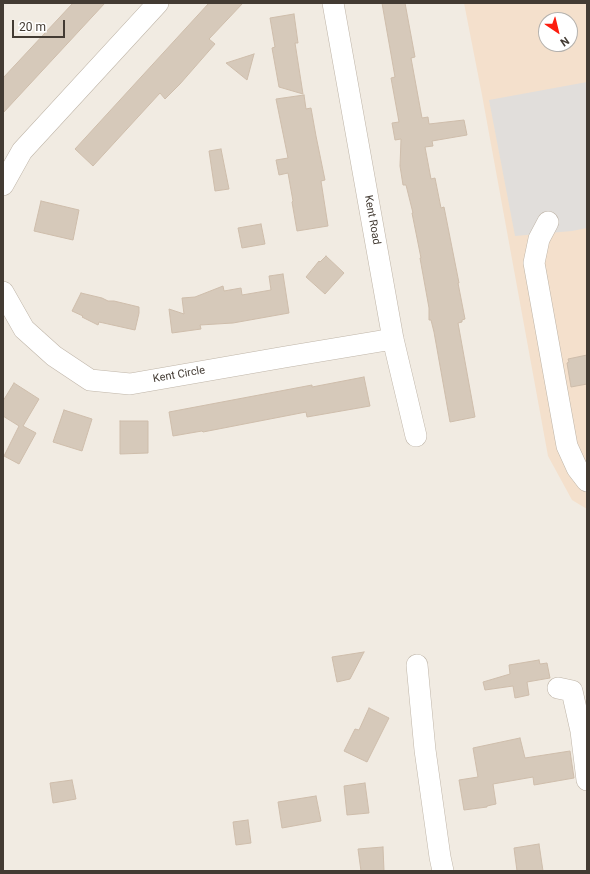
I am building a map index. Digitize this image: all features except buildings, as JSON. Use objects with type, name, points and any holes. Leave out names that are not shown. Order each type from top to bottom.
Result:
[{"type":"street","points":[[3,185],[22,151],[158,3]]},
{"type":"street","name":"Kent Road","points":[[333,3],[393,338],[416,436]]},
{"type":"street","points":[[548,222],[539,239],[534,262],[567,446],[576,468],[587,481]]},
{"type":"street","name":"Kent Circle","points":[[3,292],[24,329],[54,356],[90,380],[130,384],[393,338]]},
{"type":"street","points":[[417,665],[425,750],[443,871]]},
{"type":"street","points":[[558,688],[572,692],[581,731],[587,780]]},
{"type":"shaded area","points":[[464,3],[587,3],[587,509],[572,500],[548,456]]},
{"type":"shaded area","points":[[587,82],[587,228],[572,231],[515,236],[489,100]]}]
